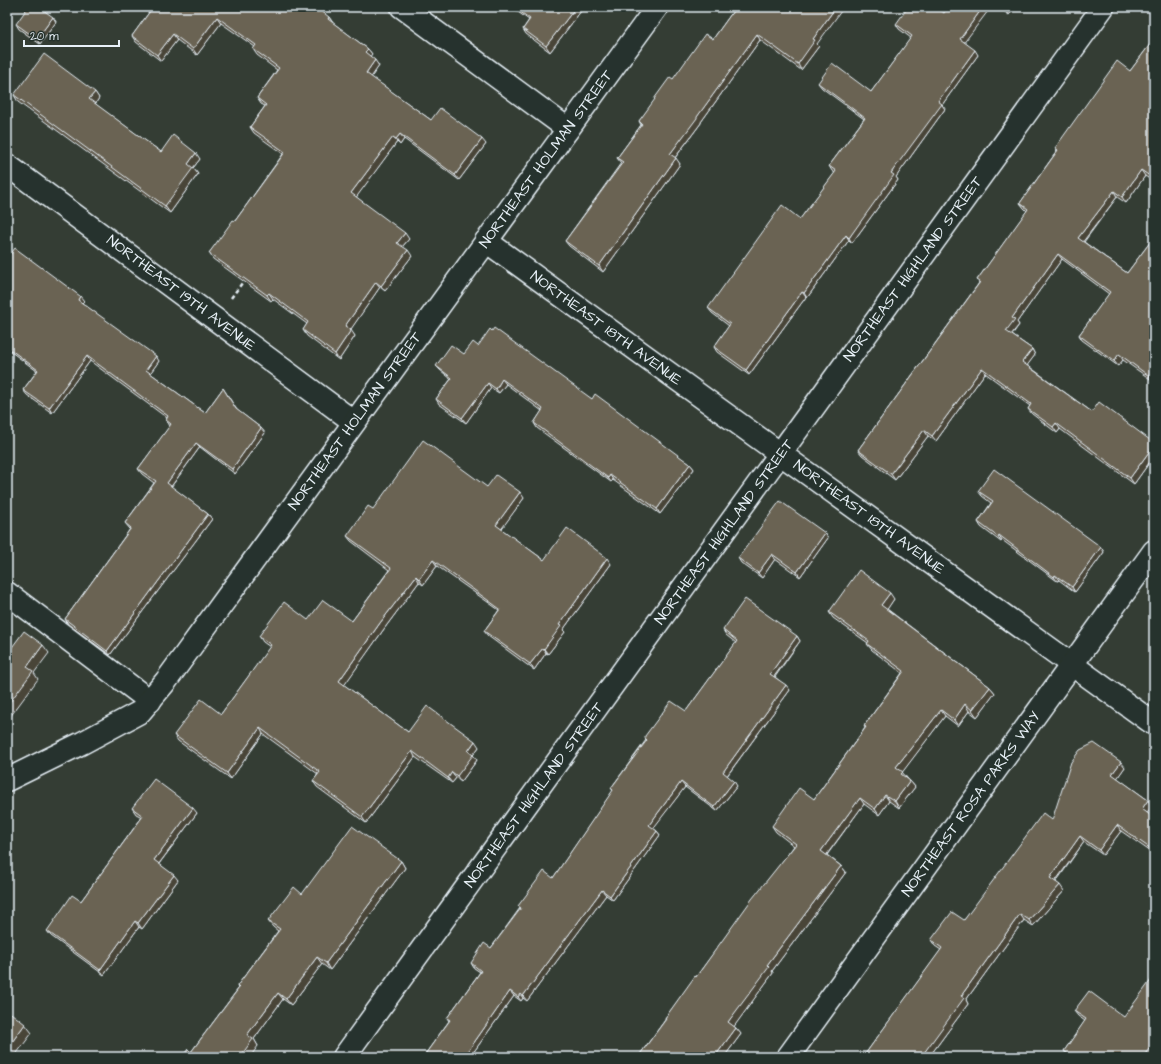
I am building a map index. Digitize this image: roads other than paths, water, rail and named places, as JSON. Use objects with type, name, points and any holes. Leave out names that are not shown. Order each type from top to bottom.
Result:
[{"type":"street","points":[[402,7],[568,129]]},
{"type":"street","name":"NORTHEAST HOLMAN STREET","points":[[7,780],[140,712],[166,682],[657,7]]},
{"type":"street","name":"NORTHEAST HIGHLAND STREET","points":[[344,1057],[1103,7]]},
{"type":"street","name":"NORTHEAST 19TH AVENUE","points":[[7,165],[354,422]]},
{"type":"street","name":"NORTHEAST 18TH AVENUE","points":[[486,241],[1154,724]]},
{"type":"street","name":"NORTHEAST ROSA PARKS WAY","points":[[788,1057],[1154,551]]},
{"type":"street","points":[[7,593],[150,701]]}]
